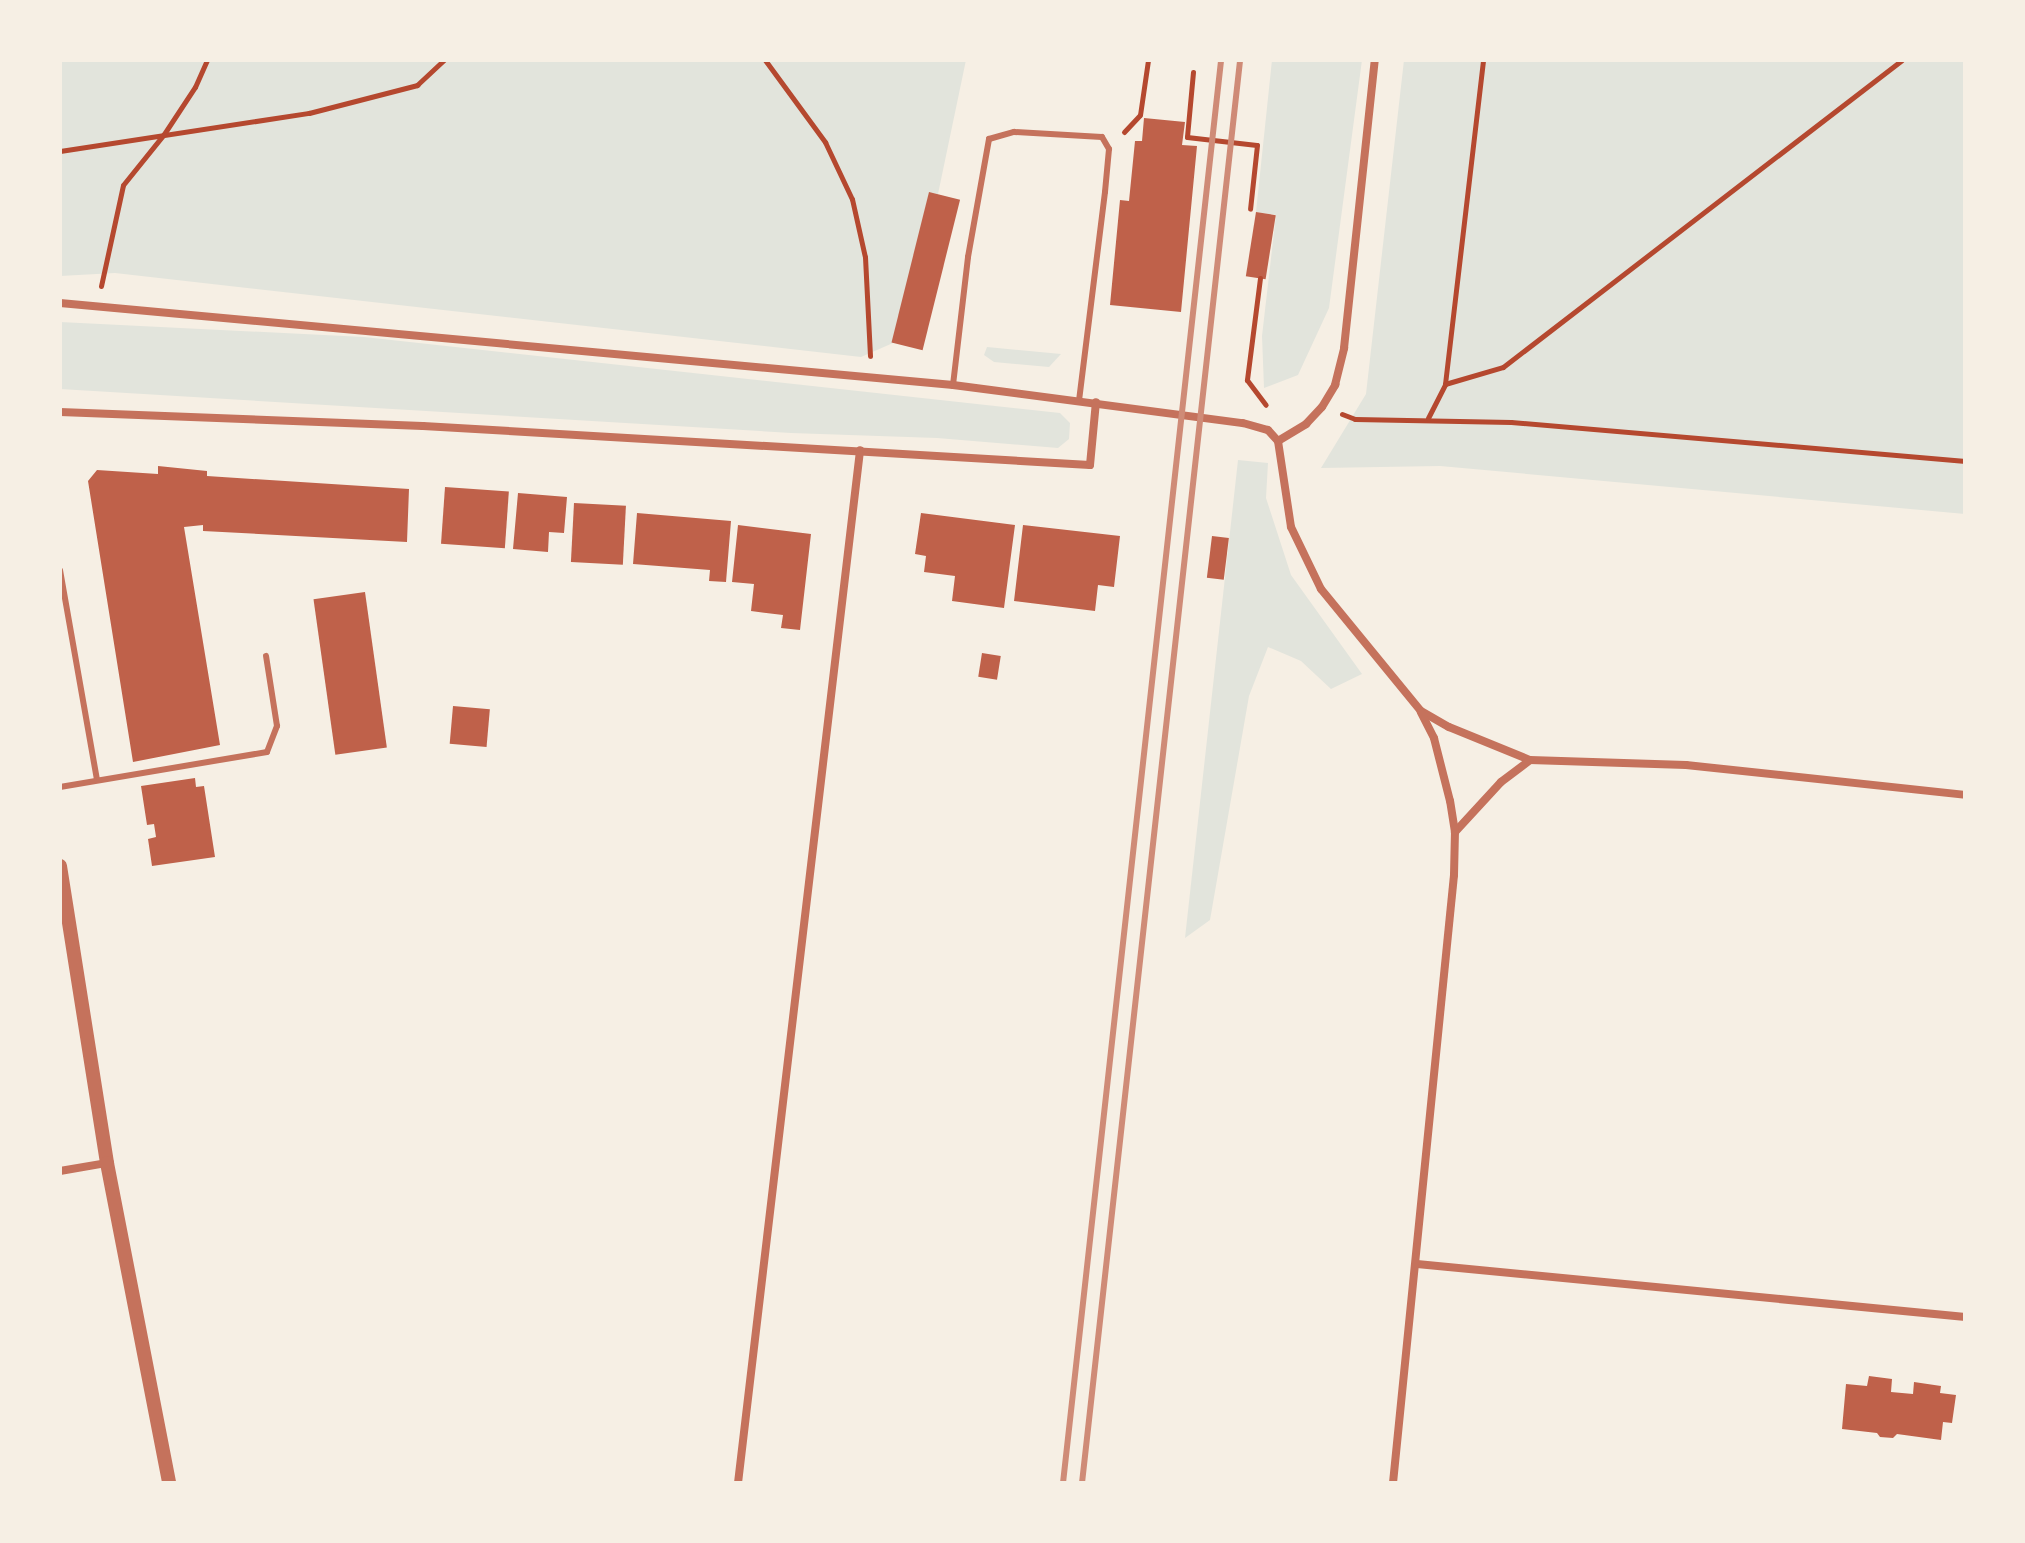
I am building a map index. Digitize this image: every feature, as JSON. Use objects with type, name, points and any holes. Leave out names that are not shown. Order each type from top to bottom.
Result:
[{"type":"street","points":[[1278,441],[1306,424],[1322,407],[1335,385],[1344,348],[1375,60]]},
{"type":"street","points":[[60,303],[953,385],[1096,402],[1243,423],[1268,430],[1278,441],[1291,527],[1321,589],[1421,711],[1434,738],[1455,832],[1417,1264],[1393,1483]]},
{"type":"street","points":[[60,412],[423,426],[1090,465],[1096,402]]},
{"type":"street","points":[[738,1483],[860,450]]},
{"type":"street","points":[[1421,711],[1449,727],[1530,760],[1686,765],[1965,795]]},
{"type":"street","points":[[1455,832],[1501,782],[1530,760]]},
{"type":"street","points":[[60,866],[107,1163],[159,1417],[169,1483]]},
{"type":"street","points":[[60,1171],[107,1163]]},
{"type":"street","points":[[1417,1264],[1965,1317]]},
{"type":"lane","points":[[953,385],[968,257],[989,139],[1014,132],[1102,137],[1109,149],[1079,400]]},
{"type":"lane","points":[[60,570],[97,779]]},
{"type":"lane","points":[[60,787],[246,758],[267,752],[277,726],[266,656]]},
{"type":"path","points":[[97,307],[123,185],[164,134],[195,87],[207,60]]},
{"type":"path","points":[[60,151],[309,113],[417,85],[444,60]]},
{"type":"path","points":[[765,60],[825,142],[852,199],[865,257],[871,378]]},
{"type":"path","points":[[1109,149],[1140,115],[1148,60]]},
{"type":"path","points":[[1428,418],[1445,384],[1483,60]]},
{"type":"path","points":[[1445,384],[1503,367],[1902,60]]},
{"type":"path","points":[[1193,72],[1187,137],[1257,145],[1250,209]]},
{"type":"path","points":[[1260,278],[1247,380],[1265,401],[1268,430]]},
{"type":"path","points":[[1322,407],[1355,419],[1428,418],[1511,422],[1965,461]]},
{"type":"shaded area","points":[[60,60],[966,60],[938,194],[929,193],[893,343],[861,357],[115,273],[60,276]]},
{"type":"shaded area","points":[[1272,60],[1362,60],[1329,308],[1298,375],[1264,388],[1262,336],[1276,215],[1256,212]]},
{"type":"shaded area","points":[[1404,60],[1965,60],[1965,514],[1440,466],[1321,468],[1366,394]]},
{"type":"shaded area","points":[[60,322],[364,337],[1060,413],[1070,423],[1069,439],[1058,448],[937,438],[791,433],[60,389]]},
{"type":"shaded area","points":[[987,347],[1061,354],[1049,367],[994,362],[984,355]]},
{"type":"shaded area","points":[[1238,460],[1268,463],[1266,498],[1291,575],[1362,674],[1331,689],[1301,661],[1268,647],[1249,696],[1210,920],[1185,938]]},
{"type":"building","points":[[1144,118],[1185,122],[1182,145],[1197,146],[1181,312],[1110,305],[1120,200],[1129,201],[1135,141],[1142,141]]},
{"type":"building","points":[[929,192],[960,200],[923,350],[892,342]]},
{"type":"building","points":[[1256,212],[1276,215],[1266,279],[1246,276]]},
{"type":"building","points":[[158,466],[207,471],[207,476],[409,489],[407,542],[203,531],[203,525],[184,527],[220,745],[133,762],[88,481],[97,470],[158,474]]},
{"type":"building","points":[[445,487],[509,491],[505,548],[441,544]]},
{"type":"building","points":[[518,493],[567,497],[564,533],[549,532],[548,552],[513,549]]},
{"type":"building","points":[[574,503],[626,506],[623,565],[571,562]]},
{"type":"building","points":[[637,513],[731,521],[726,582],[709,581],[710,570],[633,564]]},
{"type":"building","points":[[921,513],[1015,525],[1004,608],[952,601],[955,576],[924,572],[926,556],[915,554]]},
{"type":"building","points":[[738,525],[811,534],[800,630],[781,628],[783,615],[751,611],[754,584],[732,582]]},
{"type":"building","points":[[1023,525],[1120,536],[1114,587],[1098,585],[1095,611],[1014,601]]},
{"type":"building","points":[[1212,536],[1229,538],[1224,580],[1207,578]]},
{"type":"building","points":[[365,592],[387,747],[335,755],[314,599]]},
{"type":"building","points":[[982,653],[1001,656],[997,680],[978,677]]},
{"type":"building","points":[[453,706],[490,709],[487,747],[450,744]]},
{"type":"building","points":[[195,778],[196,787],[204,786],[215,857],[152,866],[148,839],[156,837],[154,824],[147,825],[141,786]]},
{"type":"building","points":[[1869,1376],[1892,1379],[1891,1392],[1913,1394],[1914,1382],[1941,1386],[1940,1393],[1956,1395],[1952,1423],[1943,1422],[1941,1440],[1897,1434],[1893,1438],[1880,1437],[1877,1433],[1842,1429],[1846,1384],[1867,1386]]},
{"type":"railway","points":[[1063,1483],[1221,60]]},
{"type":"railway","points":[[1082,1483],[1240,60]]}]
